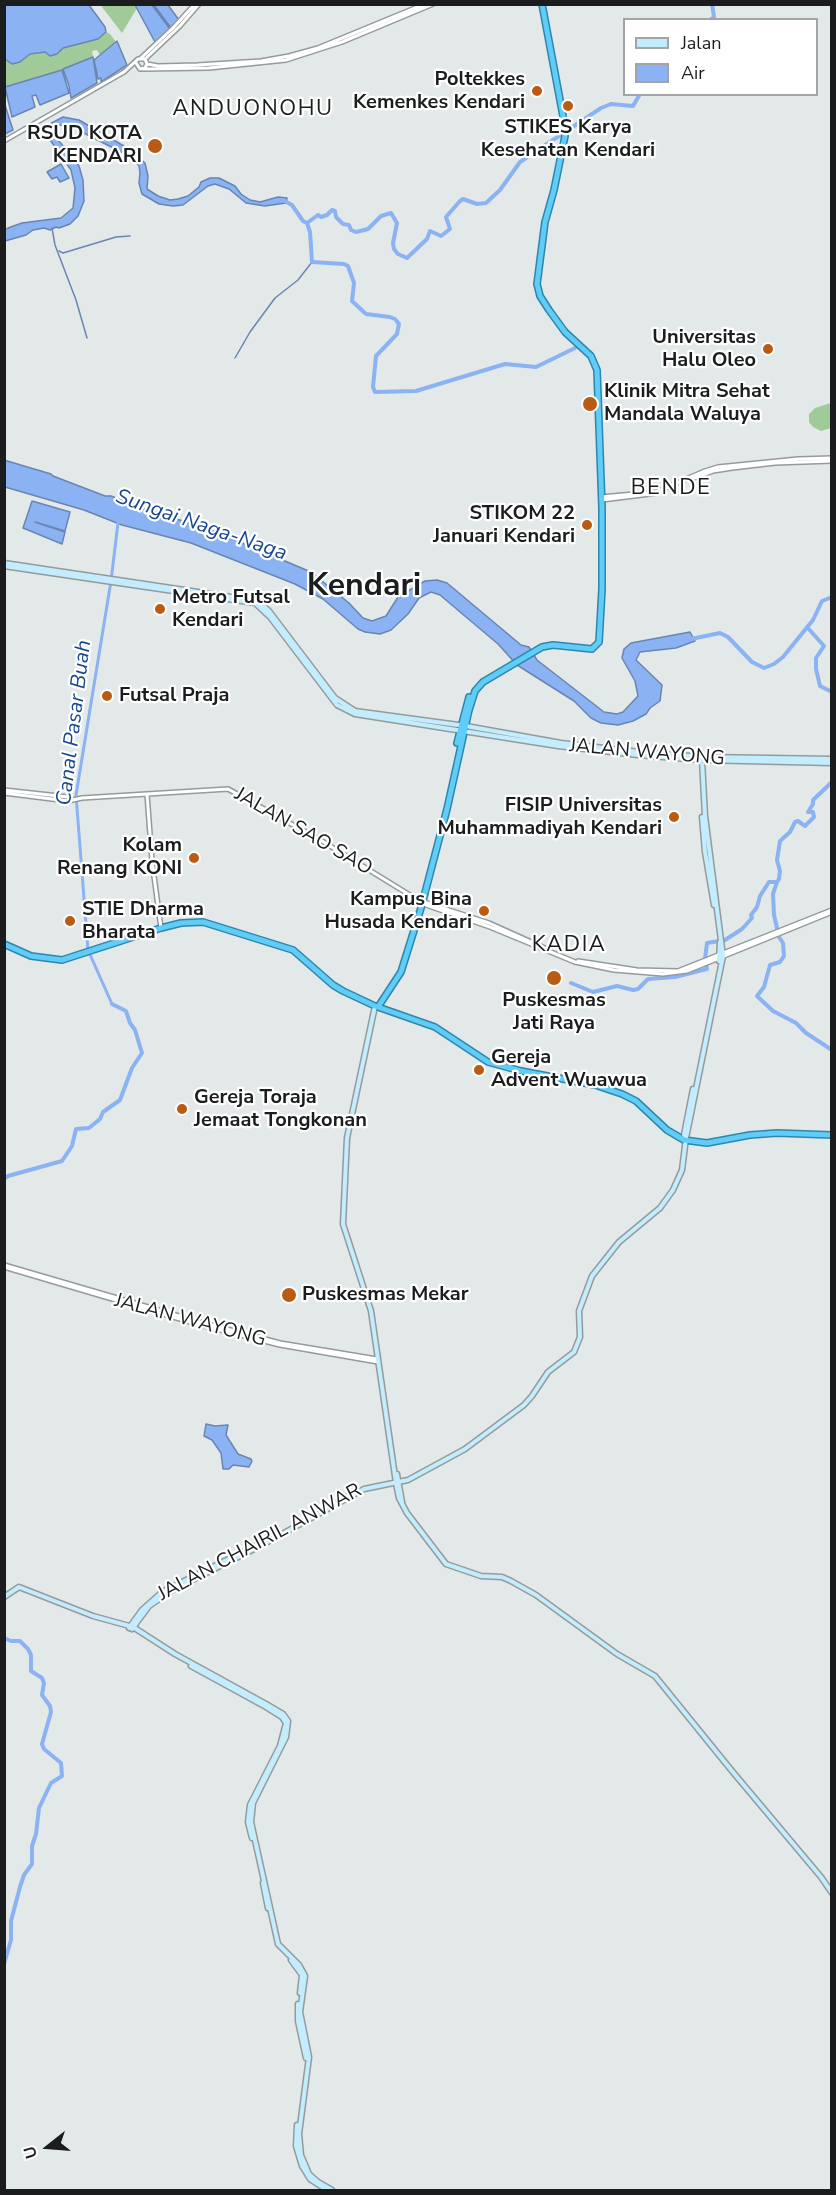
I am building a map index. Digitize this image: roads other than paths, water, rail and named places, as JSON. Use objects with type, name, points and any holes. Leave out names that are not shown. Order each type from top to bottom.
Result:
[{"type":"highway","points":[[377,1006],[400,966],[421,902],[442,820],[469,695],[478,682],[534,649],[547,645],[589,649],[598,645],[602,590],[597,395],[594,371],[590,357],[567,338],[536,292],[535,276],[541,223],[553,184],[564,133],[541,4]]},
{"type":"highway","points":[[4,944],[19,952],[44,959],[62,960],[161,928],[182,923],[203,922],[285,946],[299,953],[332,983],[377,1006],[432,1023],[488,1062],[513,1069],[590,1083],[633,1099],[667,1130],[685,1139],[707,1143],[760,1134],[831,1134]]},
{"type":"main road","points":[[4,564],[253,599],[266,607],[293,646],[342,704],[355,711],[378,716],[462,728]]},
{"type":"main road","name":"JALAN WAYONG","points":[[462,728],[655,754],[831,761]]},
{"type":"main road","name":"JALAN WAYONG","points":[[462,728],[592,750],[701,760],[746,759]]},
{"type":"main road","name":"JALAN CHAIRIL ANWAR","points":[[130,1627],[142,1610],[162,1592],[308,1521],[364,1489],[416,1477],[484,1437],[524,1405],[548,1372],[574,1352],[580,1337],[579,1311],[592,1276],[619,1242],[660,1208],[673,1190],[682,1166],[685,1139],[723,955],[705,852],[701,760]]},
{"type":"main road","points":[[377,1006],[346,1139],[343,1219],[345,1237],[369,1303],[390,1448],[402,1502],[413,1524],[446,1564],[481,1576],[502,1577],[511,1581],[536,1595],[617,1654],[656,1676],[821,1877],[831,1893]]},
{"type":"main road","points":[[4,1597],[19,1587],[93,1616],[130,1627],[282,1717],[286,1723],[286,1730],[275,1759],[252,1800],[248,1817],[278,1948],[297,1966],[302,1975],[297,2012],[306,2055],[299,2134],[301,2155],[309,2174],[332,2190]]},
{"type":"main road","points":[[306,2072],[296,2138],[297,2154],[310,2179],[327,2190]]},
{"type":"street","points":[[4,141],[124,72],[143,58],[197,4]]},
{"type":"street","points":[[147,64],[192,66],[277,58],[318,48],[380,25],[425,4]]},
{"type":"street","points":[[124,72],[138,68],[209,68],[286,60],[309,54],[433,4]]},
{"type":"street","points":[[143,58],[147,64]]},
{"type":"street","points":[[136,63],[138,68]]},
{"type":"street","points":[[143,69],[147,64]]},
{"type":"street","points":[[600,499],[665,491],[713,471],[734,467],[798,460],[831,460]]},
{"type":"street","name":"JALAN SAO SAO","points":[[4,791],[60,800],[221,788],[234,791],[421,902],[516,936],[565,959],[589,965],[663,974],[678,973],[777,933]]},
{"type":"street","points":[[147,794],[152,861],[161,928]]},
{"type":"street","points":[[777,933],[831,911]]},
{"type":"street","points":[[777,933],[831,911]]},
{"type":"street","name":"JALAN WAYONG","points":[[4,1266],[167,1315],[280,1342],[378,1361]]},
{"type":"water","points":[[4,5],[89,5],[105,27],[106,32],[98,39],[63,48],[57,54],[50,56],[45,52],[30,54],[20,62],[12,64],[5,59]]},
{"type":"water","points":[[135,5],[152,5],[170,29],[155,42]]},
{"type":"water","points":[[154,5],[168,5],[179,20],[171,28]]},
{"type":"water","points":[[117,41],[127,65],[101,82],[101,78],[98,79],[94,60]]},
{"type":"water","points":[[93,57],[97,83],[71,98],[63,69]]},
{"type":"water","points":[[62,70],[69,93],[40,105],[36,95],[32,96],[35,107],[12,117],[5,87]]},
{"type":"water","points":[[4,102],[13,130],[5,134],[4,134]]},
{"type":"water","points":[[63,117],[79,120],[129,149],[145,163],[148,176],[147,189],[158,196],[170,200],[178,199],[188,196],[199,187],[201,182],[210,178],[219,178],[235,186],[250,200],[260,202],[278,197],[287,198],[286,203],[265,206],[246,203],[229,189],[215,184],[208,186],[183,205],[159,204],[142,194],[139,183],[139,166],[133,158],[72,127],[60,125],[53,127],[52,132],[79,166],[83,180],[84,201],[78,216],[70,224],[59,228],[33,230],[26,235],[5,241],[5,230],[8,228],[22,223],[61,218],[73,208],[75,188],[71,170],[48,137],[46,126]]},
{"type":"water","points":[[61,164],[69,178],[60,182],[57,177],[52,179],[47,172]]},
{"type":"water","points":[[4,460],[211,530],[311,572],[349,603],[363,618],[372,621],[386,616],[398,597],[425,581],[437,580],[447,583],[521,645],[529,647],[537,660],[604,712],[617,714],[623,712],[638,696],[635,681],[622,658],[624,649],[631,643],[690,632],[695,641],[676,648],[640,652],[636,660],[662,685],[660,701],[646,714],[633,721],[618,725],[601,723],[591,718],[574,701],[517,665],[498,644],[440,595],[431,592],[419,598],[408,614],[391,630],[380,634],[365,632],[358,629],[323,599],[295,584],[191,543],[122,525],[84,510],[5,487]]},
{"type":"water","points":[[32,501],[70,512],[65,531],[35,522],[65,532],[62,544],[23,528]]},
{"type":"water","points":[[206,1424],[228,1425],[226,1435],[238,1454],[251,1459],[249,1467],[233,1465],[229,1469],[223,1469],[221,1453],[212,1440],[204,1436]]},
{"type":"waterway","points":[[712,4],[713,18]]},
{"type":"waterway","points":[[307,223],[318,215],[321,217],[327,215],[332,210],[343,224],[349,225],[351,230],[356,232],[368,229],[381,216],[391,213],[397,223],[394,249],[398,254],[407,258],[427,239],[430,231],[441,236],[450,229],[446,217],[460,201],[463,199],[477,204],[486,203],[500,190],[520,162],[601,108],[611,104],[633,106],[639,96]]},
{"type":"waterway","points":[[283,200],[292,205],[307,223],[310,232],[312,262],[348,266],[354,283],[352,301],[366,314],[390,317],[399,324],[397,334],[376,356],[373,387],[375,392],[416,391],[505,364],[536,367],[575,348]]},
{"type":"waterway","points":[[52,228],[55,245],[76,300],[87,338]]},
{"type":"waterway","points":[[59,251],[63,253],[116,237],[130,236]]},
{"type":"waterway","points":[[235,358],[250,332],[275,298],[298,280],[312,262]]},
{"type":"waterway","name":"Canal Pasar Buah","points":[[112,1004],[88,950],[76,795],[111,581],[118,523]]},
{"type":"waterway","name":"Sungai Naga-Naga","points":[[691,639],[720,633],[728,637],[752,662],[764,668],[783,657],[813,620],[822,601],[832,597]]},
{"type":"waterway","points":[[807,627],[824,646],[816,658],[816,669],[820,686],[832,692]]},
{"type":"waterway","points":[[571,983],[593,992],[617,986],[633,990],[638,989],[648,979],[675,977],[707,969],[705,959],[707,943],[725,940],[742,929],[752,918],[751,915],[769,882],[777,882],[779,879],[780,871],[777,860],[780,841],[790,832],[795,822],[798,821],[805,826],[814,817],[813,812],[808,812],[813,800],[832,782]]},
{"type":"waterway","points":[[777,882],[773,894],[774,915],[779,937],[783,943],[784,956],[780,962],[770,965],[764,987],[757,996],[773,1011],[796,1023],[806,1033],[832,1050]]},
{"type":"waterway","points":[[4,1179],[62,1161],[72,1146],[76,1129],[89,1128],[100,1119],[103,1112],[120,1100],[132,1068],[142,1053],[126,1011],[112,1004]]},
{"type":"waterway","points":[[4,1638],[20,1641],[28,1649],[31,1655],[31,1671],[42,1678],[44,1683],[42,1695],[50,1706],[51,1712],[42,1744],[44,1749],[61,1763],[62,1776],[51,1783],[39,1808],[32,1846],[32,1864],[24,1875],[20,1887],[11,1921],[11,1940],[4,1964]]},
{"type":"place","name":"Poltekkes Kemenkes Kendari","points":[[537,91]]},
{"type":"place","name":"STIKES Karya Kesehatan Kendari","points":[[568,106]]},
{"type":"place","name":"RSUD KOTA KENDARI","points":[[155,146]]},
{"type":"place","name":"Universitas Halu Oleo","points":[[768,349]]},
{"type":"place","name":"Klinik Mitra Sehat Mandala Waluya","points":[[590,404]]},
{"type":"place","name":"STIKOM 22 Januari Kendari","points":[[587,525]]},
{"type":"place","name":"Metro Futsal Kendari","points":[[160,609]]},
{"type":"place","name":"Futsal Praja","points":[[107,696]]},
{"type":"place","name":"FISIP Universitas Muhammadiyah Kendari","points":[[674,817]]},
{"type":"place","name":"Kolam Renang KONI","points":[[194,858]]},
{"type":"place","name":"Kampus Bina Husada Kendari","points":[[484,911]]},
{"type":"place","name":"STIE Dharma Bharata","points":[[70,921]]},
{"type":"place","name":"Puskesmas Jati Raya","points":[[554,978]]},
{"type":"place","name":"Gereja Advent Wuawua","points":[[479,1070]]},
{"type":"place","name":"Gereja Toraja Jemaat Tongkonan","points":[[182,1109]]},
{"type":"place","name":"Puskesmas Mekar","points":[[289,1295]]},
{"type":"district","name":"ANDUONOHU","points":[[253,110]]},
{"type":"district","name":"BENDE","points":[[671,489]]},
{"type":"district","name":"Kendari","points":[[364,587]]},
{"type":"district","name":"KADIA","points":[[569,946]]}]
